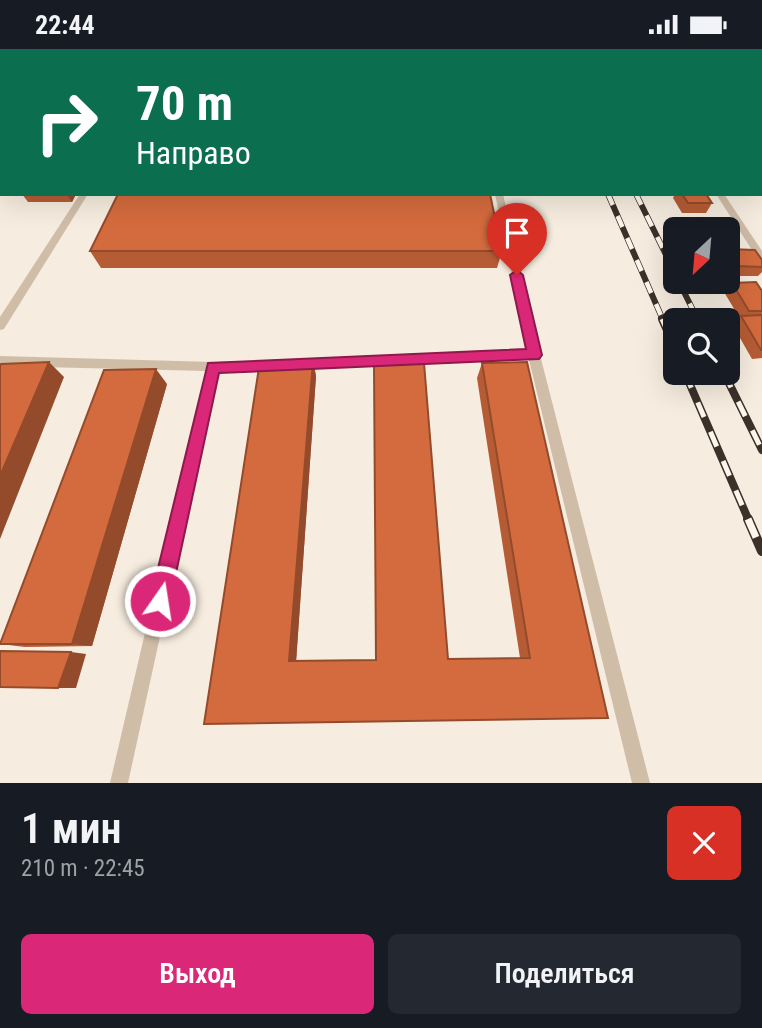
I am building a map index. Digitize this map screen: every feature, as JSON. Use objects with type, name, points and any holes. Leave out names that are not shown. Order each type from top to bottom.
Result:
[{"type":"lane","points":[[0,326],[83,196]]},
{"type":"lane","points":[[499,196],[534,355],[641,783]]},
{"type":"lane","points":[[721,196],[762,260]]},
{"type":"lane","points":[[0,361],[213,367],[534,355]]},
{"type":"lane","points":[[118,783],[213,367]]},
{"type":"building","points":[[117,196],[490,196],[502,251],[90,251]]},
{"type":"building","points":[[683,196],[707,196],[712,203],[688,203]]},
{"type":"building","points":[[740,249],[755,250],[762,260],[762,267],[740,266]]},
{"type":"building","points":[[756,282],[762,291],[762,311],[749,311],[739,294],[740,283]]},
{"type":"building","points":[[762,315],[762,350],[761,350],[741,316]]},
{"type":"building","points":[[260,361],[313,361],[289,661],[376,660],[374,364],[424,363],[448,659],[530,658],[482,363],[527,362],[608,718],[204,724]]},
{"type":"building","points":[[49,362],[0,476],[0,365]]},
{"type":"building","points":[[156,369],[72,644],[0,644],[104,370]]},
{"type":"building","points":[[0,651],[71,652],[58,688],[0,687]]},
{"type":"railway","points":[[609,196],[663,320]]},
{"type":"railway","points":[[637,196],[663,249]]},
{"type":"railway","points":[[685,294],[692,308]]},
{"type":"railway","points":[[690,385],[749,521]]},
{"type":"railway","points":[[730,385],[762,450]]},
{"type":"railway","points":[[748,519],[762,551]]},
{"type":"route","points":[[160,601],[213,367],[534,355],[517,275]]}]
